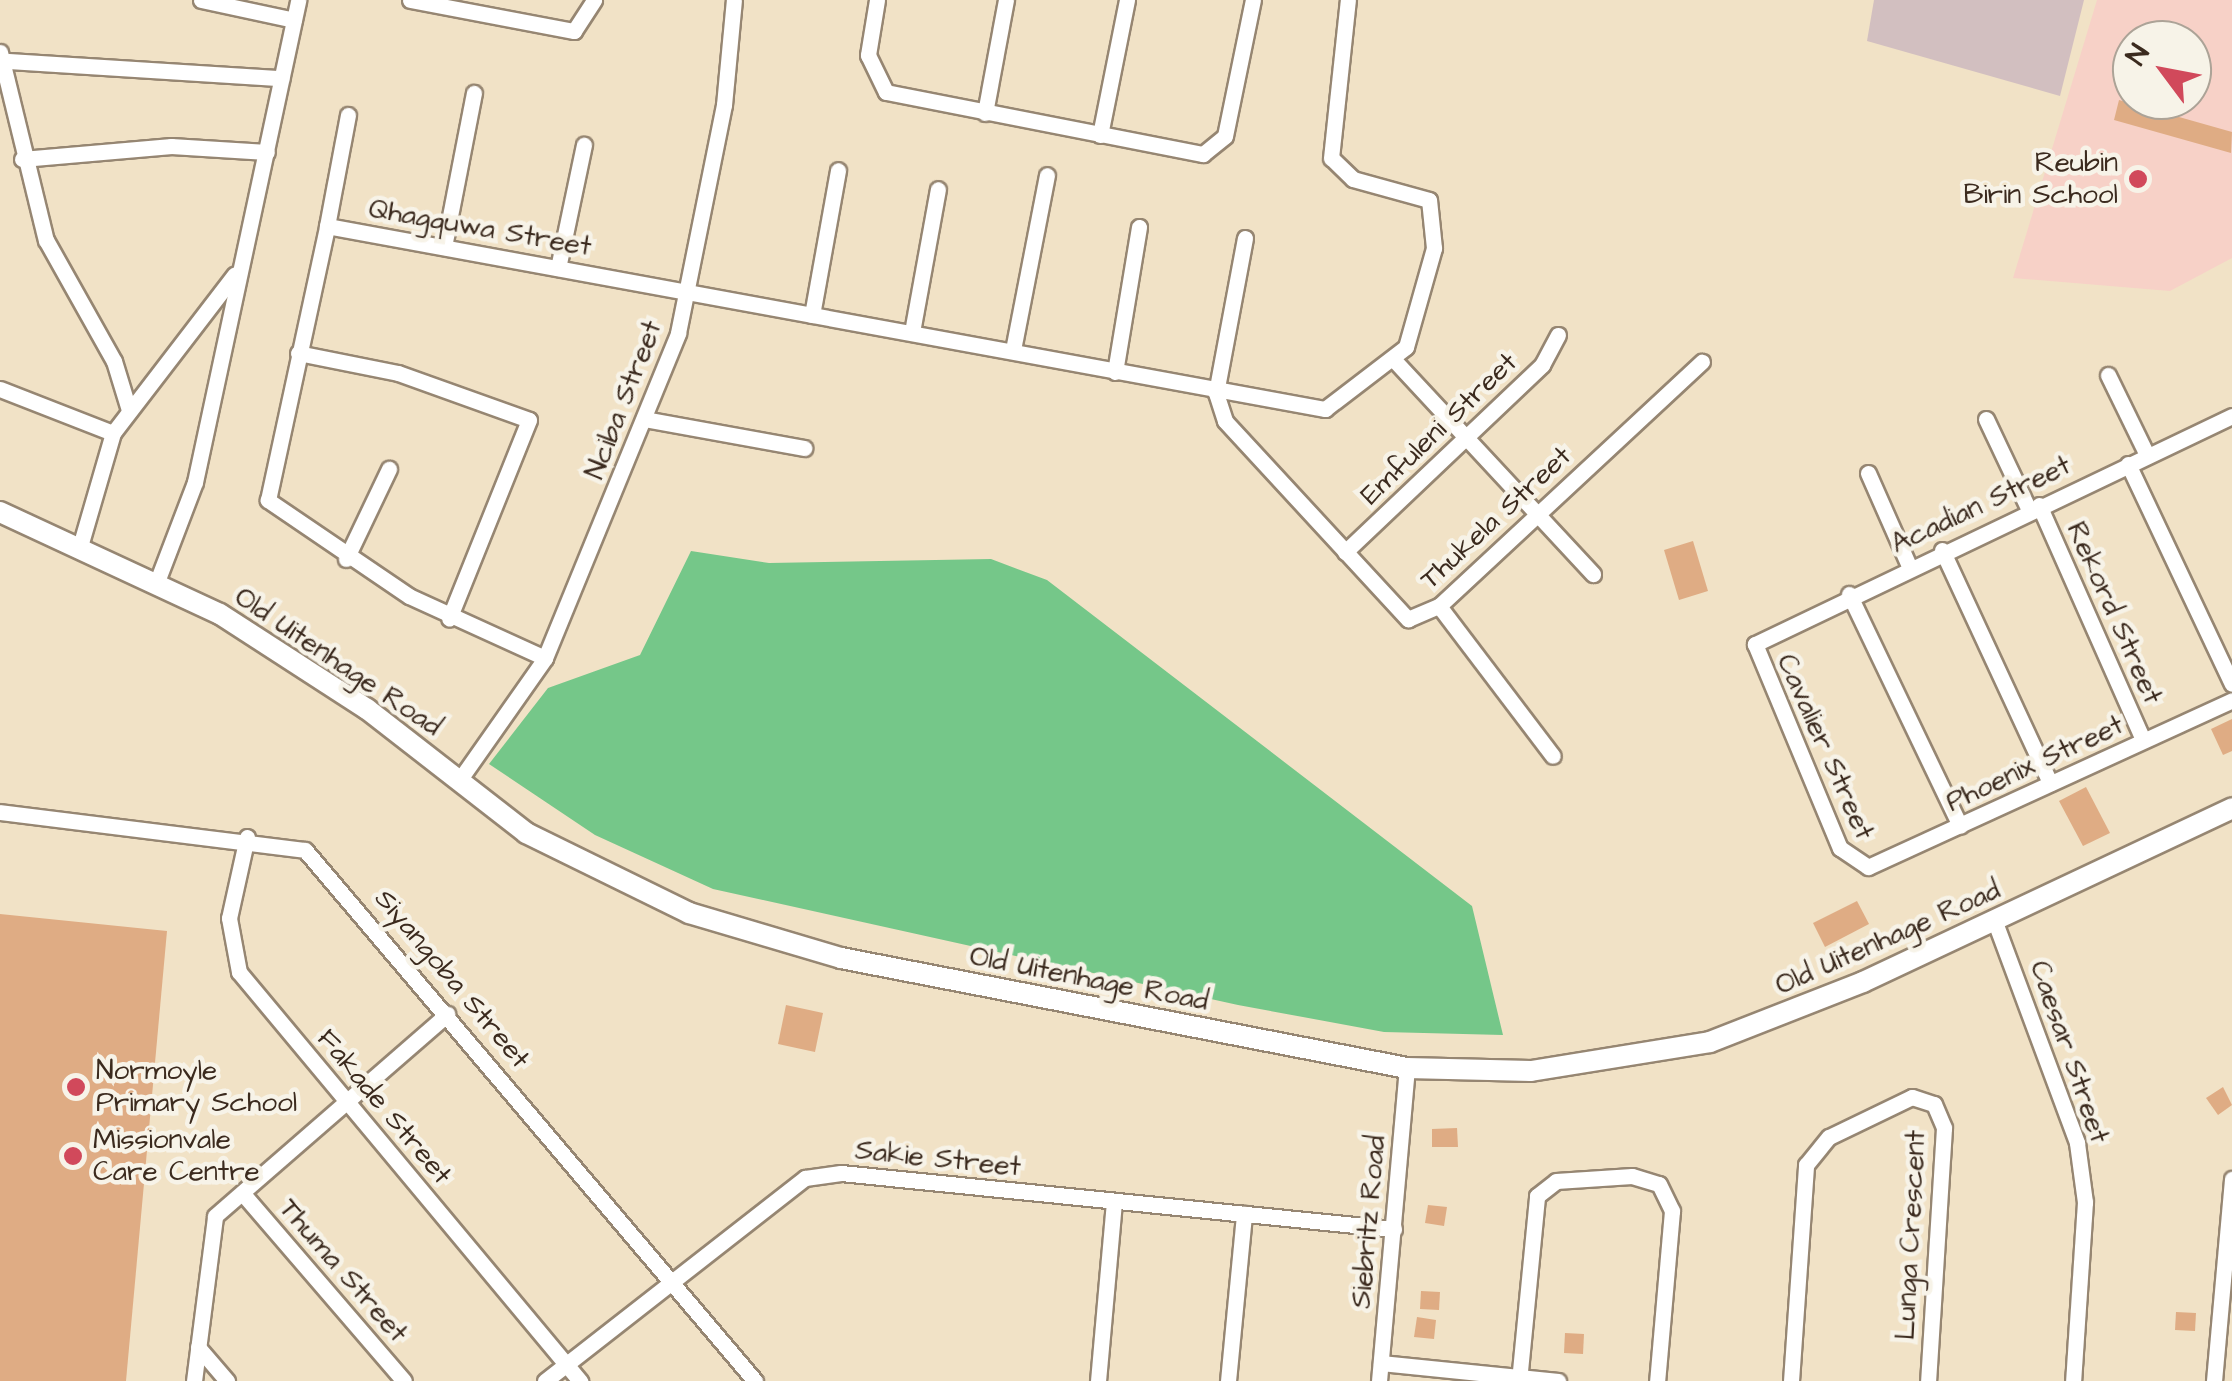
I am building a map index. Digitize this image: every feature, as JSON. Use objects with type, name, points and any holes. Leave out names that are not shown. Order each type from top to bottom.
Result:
[{"type":"street","points":[[201,0],[294,20]]},
{"type":"street","points":[[158,579],[194,482],[298,0]]},
{"type":"street","points":[[410,0],[574,31],[594,0]]},
{"type":"street","name":"Nciba Street","points":[[458,782],[545,658],[644,419],[690,294],[734,0]]},
{"type":"street","points":[[877,0],[868,55],[886,92],[1100,135],[1216,149],[1253,0]]},
{"type":"street","points":[[986,113],[1006,0]]},
{"type":"street","points":[[1100,135],[1127,0]]},
{"type":"street","points":[[1348,0],[1332,158],[1353,180],[1419,193],[1436,216],[1429,283],[1395,361],[1593,574]]},
{"type":"street","points":[[129,410],[114,360],[46,240],[22,159],[4,56],[282,78]]},
{"type":"street","points":[[444,247],[474,92]]},
{"type":"street","points":[[327,226],[348,115]]},
{"type":"street","points":[[558,268],[584,145]]},
{"type":"street","points":[[22,159],[171,146],[267,152]]},
{"type":"street","points":[[812,315],[838,170]]},
{"type":"street","points":[[1013,350],[1047,175]]},
{"type":"street","points":[[912,332],[938,188]]},
{"type":"street","name":"Qhagquwa Street","points":[[545,658],[449,619],[346,559],[268,500],[327,226],[1013,350],[1216,393],[1325,409],[1395,361]]},
{"type":"street","points":[[1115,372],[1138,226]]},
{"type":"street","points":[[1216,393],[1245,238]]},
{"type":"street","points":[[80,543],[113,433],[243,260]]},
{"type":"street","name":"Emfuleni Street","points":[[1345,552],[1542,365],[1558,335]]},
{"type":"street","points":[[298,353],[414,378],[528,420],[449,619]]},
{"type":"street","name":"Thukela Street","points":[[1216,393],[1237,436],[1408,619],[1439,606],[1702,362]]},
{"type":"street","points":[[2108,375],[2147,455]]},
{"type":"street","points":[[0,389],[113,433]]},
{"type":"street","name":"Acadian Street","points":[[1755,644],[1849,594],[2232,416]]},
{"type":"street","points":[[644,419],[804,448]]},
{"type":"street","name":"Rekord Street","points":[[1986,419],[2034,508],[2143,740]]},
{"type":"street","points":[[2128,464],[2232,684]]},
{"type":"street","points":[[346,559],[388,469]]},
{"type":"street","points":[[1868,473],[1910,566]]},
{"type":"street","name":"Old Uitenhage Road","points":[[0,512],[158,579],[298,661],[458,782],[578,863],[743,932],[1407,1068],[1531,1071],[1654,1056],[1770,1022],[1995,922],[2232,808]]},
{"type":"street","points":[[1942,550],[2050,783]]},
{"type":"street","points":[[1849,594],[1960,826]]},
{"type":"street","points":[[1439,606],[1553,756]]},
{"type":"street","name":"Cavalier Street","points":[[1755,644],[1840,848],[1858,866]]},
{"type":"street","name":"Phoenix Street","points":[[1858,866],[1879,866],[2232,700]]},
{"type":"street","name":"Siyangoba Street","points":[[0,812],[283,840],[332,873],[755,1381]]},
{"type":"street","name":"Fakade Street","points":[[247,837],[228,945],[238,972],[580,1381]]},
{"type":"street","name":"Caesar Street","points":[[1995,922],[2078,1143],[2085,1202],[2073,1381]]},
{"type":"street","points":[[194,1381],[212,1226],[447,1014]]},
{"type":"street","name":"Siebritz Road","points":[[1379,1381],[1407,1068]]},
{"type":"street","name":"Lunga Crescent","points":[[1791,1381],[1806,1165],[1829,1137],[1924,1097],[1944,1128],[1928,1381]]},
{"type":"street","name":"Sakie Street","points":[[545,1381],[669,1278],[805,1178],[841,1173],[1394,1229]]},
{"type":"street","points":[[1519,1379],[1537,1196],[1556,1181],[1632,1176],[1659,1184],[1672,1210],[1657,1381]]},
{"type":"street","points":[[2214,1381],[2232,1179]]},
{"type":"street","name":"Thuma Street","points":[[244,1195],[404,1381]]},
{"type":"street","points":[[1098,1381],[1114,1203]]},
{"type":"street","points":[[1228,1381],[1244,1214]]},
{"type":"street","points":[[198,1347],[227,1381]]},
{"type":"street","points":[[1381,1364],[1558,1381]]},
{"type":"shaded area","points":[[1874,0],[2084,0],[2060,96],[1867,41]]},
{"type":"shaded area","name":"Reubin Birin School","points":[[2097,0],[2232,0],[2232,258],[2170,291],[2013,278]]},
{"type":"green space","points":[[691,551],[769,563],[991,559],[1047,580],[1472,906],[1503,1035],[1384,1032],[1238,1005],[713,889],[595,835],[489,764],[548,688],[640,655]]},
{"type":"building","points":[[2114,120],[2190,120],[2232,132],[2231,153]]},
{"type":"building","points":[[1693,541],[1708,591],[1679,600],[1664,550]]},
{"type":"building","points":[[2232,719],[2232,751],[2223,755],[2211,729]]},
{"type":"building","points":[[2086,787],[2110,833],[2083,846],[2059,801]]},
{"type":"building","points":[[1857,901],[1869,924],[1825,947],[1813,923]]},
{"type":"building","name":"Normoyle Primary School","points":[[0,914],[167,931],[126,1381],[0,1381]]},
{"type":"building","points":[[786,1005],[823,1013],[815,1052],[778,1044]]},
{"type":"building","points":[[2223,1087],[2232,1105],[2218,1115],[2206,1098]]},
{"type":"building","points":[[1457,1128],[1458,1147],[1432,1147],[1432,1129]]},
{"type":"building","points":[[1428,1205],[1447,1207],[1444,1226],[1425,1223]]},
{"type":"building","points":[[1421,1291],[1440,1292],[1439,1310],[1420,1309]]},
{"type":"building","points":[[2176,1312],[2196,1313],[2195,1331],[2175,1330]]},
{"type":"building","points":[[1417,1317],[1436,1320],[1434,1339],[1414,1337]]},
{"type":"building","points":[[1565,1333],[1584,1334],[1583,1354],[1564,1353]]},
{"type":"place","name":"Reubin Birin School","points":[[2138,179]]},
{"type":"place","name":"Normoyle Primary School","points":[[76,1087]]},
{"type":"place","name":"Missionvale Care Centre","points":[[73,1156]]}]
